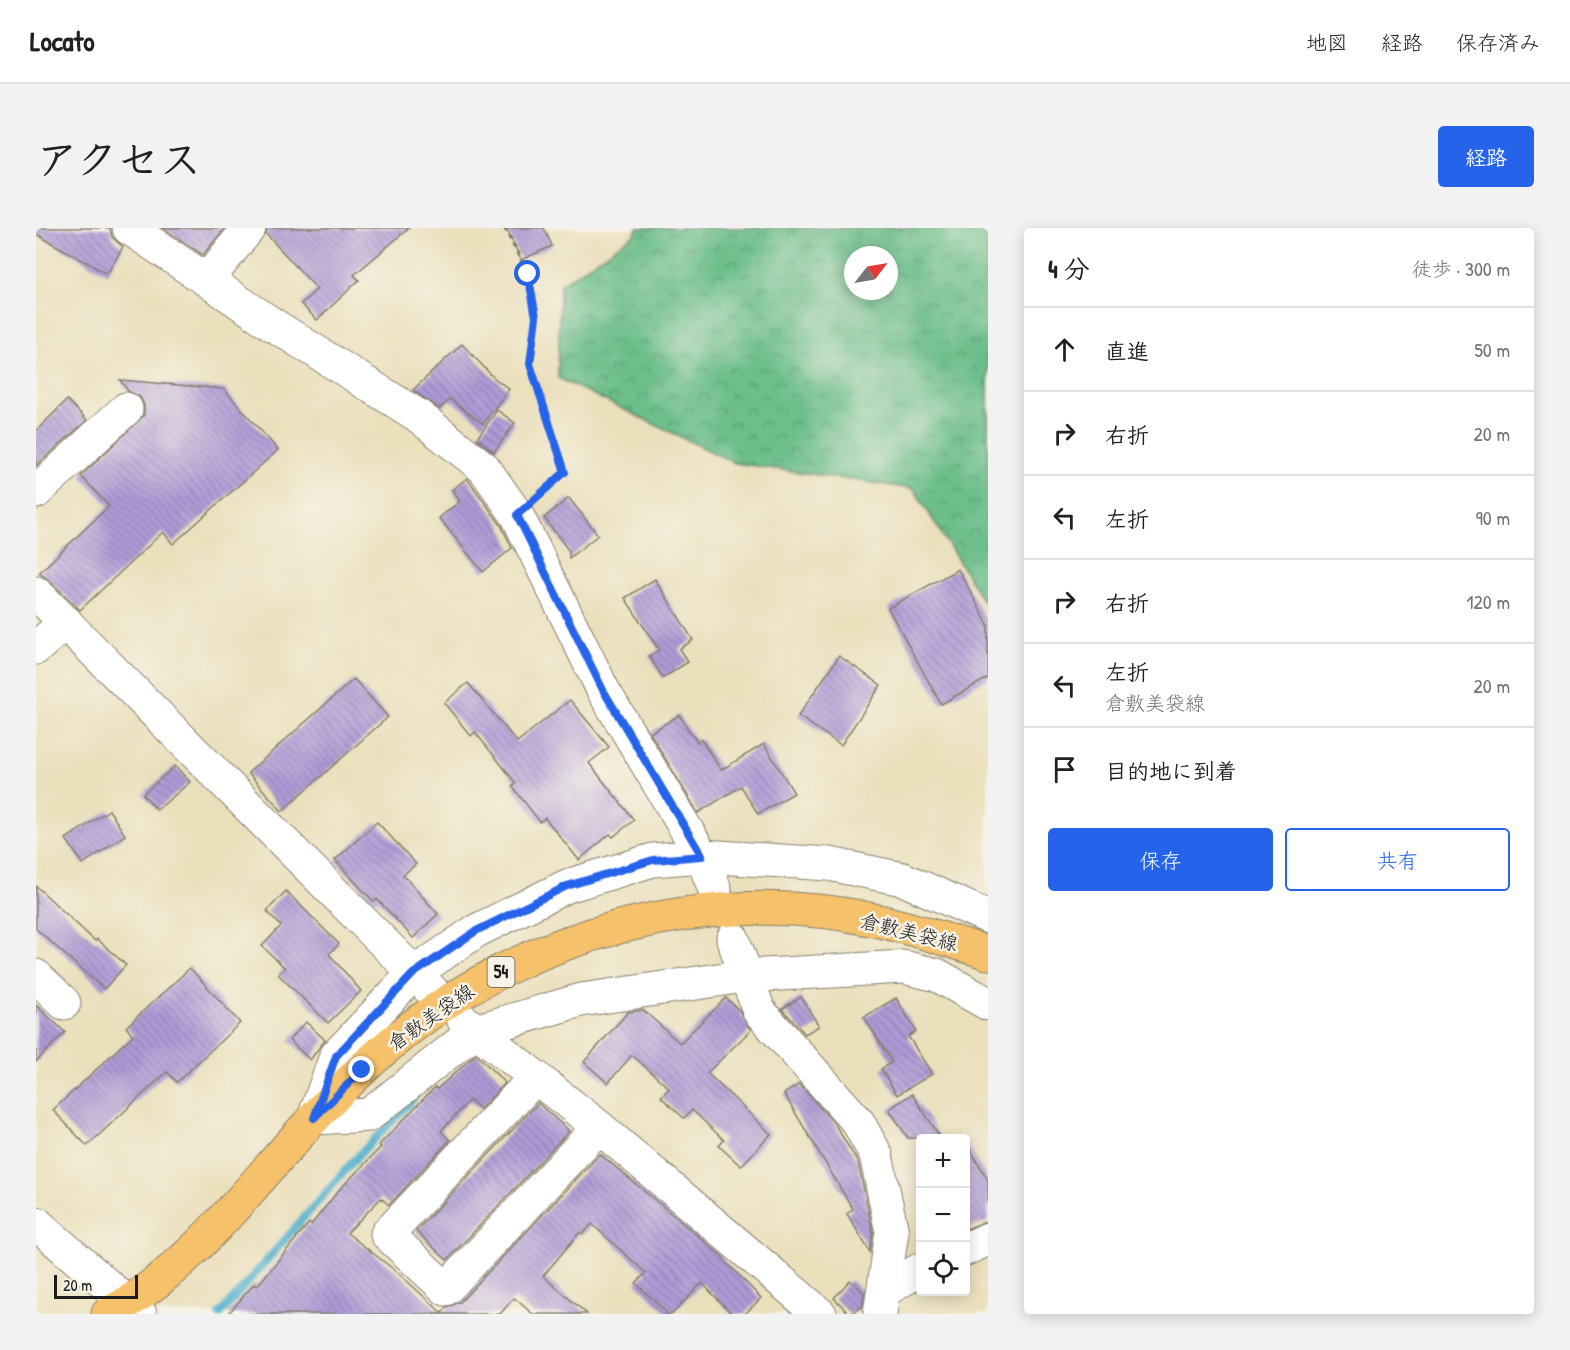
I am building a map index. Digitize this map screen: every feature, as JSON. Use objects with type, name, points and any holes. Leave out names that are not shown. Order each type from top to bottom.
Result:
[{"type":"main road","name":"倉敷美袋線","points":[[125,1310],[184,1261],[314,1118],[387,1047],[437,1009],[482,981],[532,957],[613,929],[692,914],[767,909],[873,920],[988,953]]},
{"type":"street","points":[[129,228],[417,415],[484,468],[517,515],[603,690],[702,856],[715,890]]},
{"type":"street","points":[[207,280],[249,228]]},
{"type":"street","points":[[36,492],[126,409]]},
{"type":"street","points":[[36,593],[423,982]]},
{"type":"street","points":[[36,648],[66,621]]},
{"type":"street","points":[[988,917],[903,879],[829,864],[702,856],[653,860],[567,886],[476,931],[423,982],[336,1056],[314,1118],[369,1115],[470,1026],[581,1000],[745,976],[903,967],[937,975],[988,1004]]},
{"type":"street","points":[[733,939],[759,1011],[858,1122],[876,1155],[892,1232],[883,1302]]},
{"type":"street","points":[[36,976],[64,1003]]},
{"type":"street","points":[[470,1026],[599,1127],[801,1309]]},
{"type":"street","points":[[536,1077],[387,1234],[446,1289],[599,1127]]},
{"type":"street","points":[[36,1223],[125,1310]]},
{"type":"street","points":[[970,1247],[988,1239]]},
{"type":"street","points":[[883,1302],[916,1273]]},
{"type":"path","points":[[505,228],[528,274],[536,317],[530,364],[565,472],[517,515]]},
{"type":"green space","points":[[637,228],[988,228],[988,609],[914,489],[735,463],[558,378],[560,285],[635,234]]},
{"type":"building","points":[[36,228],[110,228],[112,237],[123,247],[107,274],[36,234]]},
{"type":"building","points":[[163,228],[225,228],[203,255]]},
{"type":"building","points":[[267,228],[409,228],[354,275],[359,280],[317,320],[301,304],[317,289],[266,234]]},
{"type":"building","points":[[506,228],[544,228],[552,246],[521,260]]},
{"type":"building","points":[[462,344],[493,377],[509,389],[483,424],[450,399],[440,409],[413,390]]},
{"type":"building","points":[[120,380],[224,389],[278,450],[173,544],[163,532],[80,610],[39,573],[109,506],[81,476],[144,415],[144,405],[140,397],[128,391]]},
{"type":"building","points":[[67,400],[87,420],[36,466],[36,431]]},
{"type":"building","points":[[497,410],[515,423],[494,452],[477,438]]},
{"type":"building","points":[[467,478],[501,525],[512,548],[483,572],[439,518],[460,501],[452,490]]},
{"type":"building","points":[[569,498],[598,535],[569,558],[569,551],[544,518]]},
{"type":"building","points":[[958,569],[988,624],[988,678],[941,704],[888,608]]},
{"type":"building","points":[[655,579],[693,640],[679,649],[688,662],[663,678],[649,656],[659,650],[625,598]]},
{"type":"building","points":[[839,656],[881,685],[841,745],[798,716]]},
{"type":"building","points":[[354,679],[388,717],[282,811],[248,773]]},
{"type":"building","points":[[468,683],[517,742],[570,700],[609,747],[589,763],[634,820],[613,837],[610,834],[579,860],[545,818],[540,822],[512,786],[516,783],[475,732],[471,736],[444,703]]},
{"type":"building","points":[[679,715],[697,742],[701,739],[721,770],[764,744],[794,793],[758,814],[741,786],[698,813],[650,733]]},
{"type":"building","points":[[175,766],[190,782],[157,810],[143,794]]},
{"type":"building","points":[[109,810],[125,835],[83,864],[66,839]]},
{"type":"building","points":[[377,822],[416,864],[403,875],[438,914],[413,938],[377,899],[374,902],[335,860]]},
{"type":"building","points":[[36,886],[95,941],[97,939],[126,965],[104,989],[36,929]]},
{"type":"building","points":[[286,891],[339,944],[329,954],[361,991],[328,1023],[278,974],[285,968],[262,946],[281,926],[267,911]]},
{"type":"building","points":[[190,968],[240,1023],[177,1082],[167,1072],[87,1146],[53,1110],[133,1035],[126,1027]]},
{"type":"building","points":[[801,997],[819,1026],[805,1034],[782,1009]]},
{"type":"building","points":[[726,998],[739,1010],[751,1030],[707,1073],[771,1134],[741,1166],[719,1146],[724,1140],[692,1110],[684,1118],[661,1097],[669,1088],[632,1055],[608,1083],[584,1062],[628,1012],[643,1010],[680,1043]]},
{"type":"building","points":[[896,998],[916,1031],[908,1036],[932,1074],[897,1095],[881,1069],[892,1062],[864,1017]]},
{"type":"building","points":[[36,1005],[65,1032],[36,1062]]},
{"type":"building","points":[[306,1022],[325,1040],[310,1060],[289,1040]]},
{"type":"building","points":[[476,1054],[505,1083],[480,1109],[470,1100],[441,1131],[450,1140],[389,1205],[381,1198],[347,1233],[397,1272],[442,1313],[447,1307],[460,1302],[600,1154],[724,1258],[761,1298],[745,1314],[732,1314],[702,1283],[672,1314],[668,1314],[636,1283],[646,1273],[592,1224],[583,1234],[580,1232],[543,1276],[587,1314],[533,1314],[514,1298],[500,1314],[228,1314],[254,1284],[257,1286],[309,1223],[311,1225],[338,1191],[381,1147],[379,1145],[435,1087],[437,1089]]},
{"type":"building","points":[[799,1084],[834,1123],[858,1162],[873,1233],[870,1252],[847,1214],[853,1209],[784,1094]]},
{"type":"building","points":[[912,1094],[938,1134],[916,1134],[916,1138],[908,1138],[889,1109]]},
{"type":"building","points":[[538,1103],[569,1131],[447,1260],[416,1231]]},
{"type":"building","points":[[970,1149],[988,1180],[988,1221],[970,1228]]},
{"type":"building","points":[[850,1280],[864,1293],[862,1307],[850,1314],[834,1298]]},
{"type":"waterway","points":[[220,1314],[355,1159],[413,1100]]},
{"type":"route","points":[[362,1070],[314,1118],[336,1056],[413,974],[476,931],[567,886],[653,860],[702,856],[603,690],[517,515],[565,472],[530,364],[536,317],[528,274]]}]
